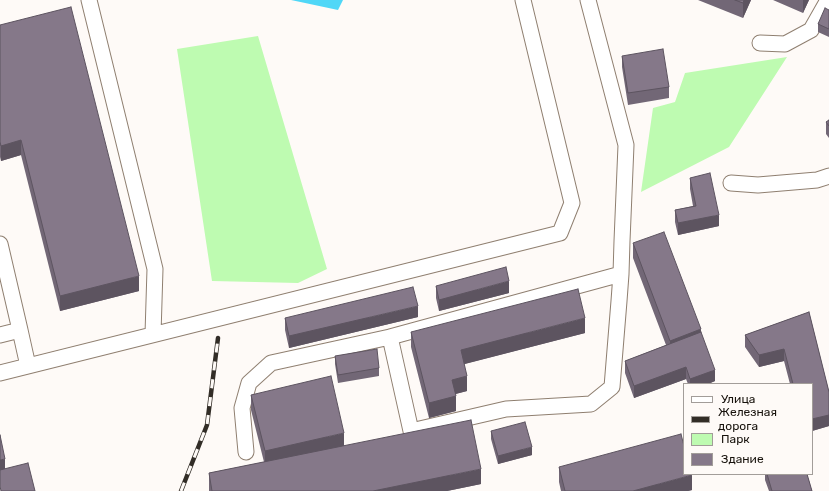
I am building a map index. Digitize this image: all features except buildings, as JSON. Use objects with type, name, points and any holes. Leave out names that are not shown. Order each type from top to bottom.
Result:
[{"type":"lane","points":[[89,0],[155,270],[154,334]]},
{"type":"lane","points":[[0,372],[560,233],[572,203],[523,0]]},
{"type":"lane","points":[[390,336],[411,431],[506,409],[591,404],[612,387],[621,274],[626,145],[588,0]]},
{"type":"lane","points":[[760,43],[785,44],[811,30],[828,0]]},
{"type":"lane","points":[[731,183],[758,185],[817,180],[829,176]]},
{"type":"lane","points":[[0,244],[28,366]]},
{"type":"lane","points":[[246,452],[242,408],[249,383],[271,363],[390,336],[621,274]]},
{"type":"lane","points":[[0,335],[20,330]]},
{"type":"green space","points":[[258,36],[327,269],[298,283],[212,281],[177,49]]},
{"type":"green space","points":[[787,57],[729,147],[641,192],[653,108],[675,102],[685,73]]},
{"type":"water","points":[[291,0],[343,0],[338,10]]},
{"type":"railway","points":[[181,491],[207,425],[218,338]]}]
